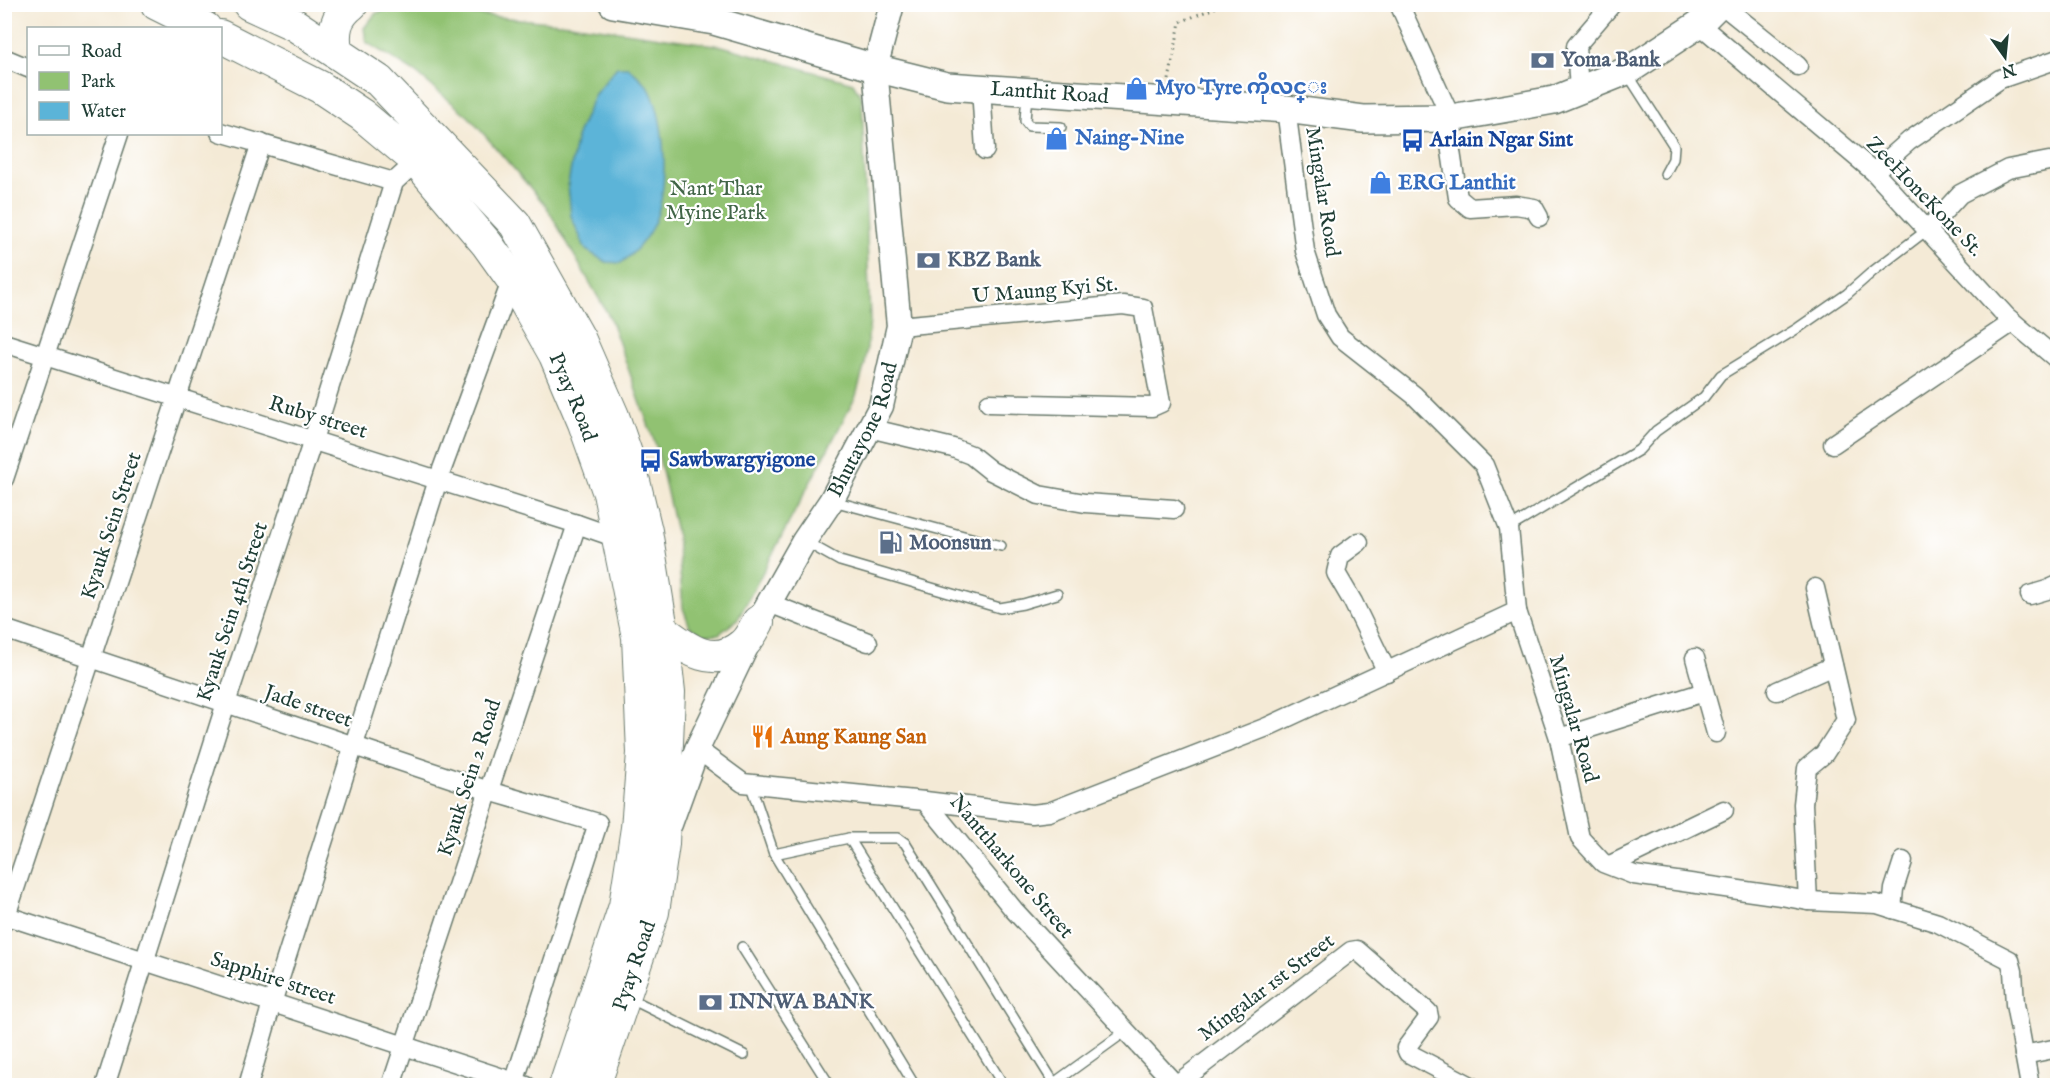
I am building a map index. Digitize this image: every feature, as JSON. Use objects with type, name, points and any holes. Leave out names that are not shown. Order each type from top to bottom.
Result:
[{"type":"highway","points":[[157,4],[203,27]]},
{"type":"highway","name":"Pyay Road","points":[[249,4],[295,25],[379,81],[515,224],[579,338],[613,416],[630,465],[646,531],[650,634]]},
{"type":"highway","points":[[336,51],[333,32],[337,21],[352,4]]},
{"type":"highway","name":"Pyay Road","points":[[222,37],[320,87],[362,115],[417,161],[487,244],[512,279],[555,355],[584,423],[609,493],[617,538],[669,692],[675,753],[653,912],[594,1086]]},
{"type":"highway","points":[[650,634],[683,646],[700,656],[724,655],[742,645],[763,613]]},
{"type":"highway","name":"Pyay Road","points":[[565,1086],[626,906],[638,828],[675,753]]},
{"type":"main road","name":"Lanthit Road","points":[[613,4],[714,21],[875,68],[947,86],[1286,109],[1363,120],[1448,118],[1554,100],[1626,72],[1699,24],[1720,4]]},
{"type":"main road","points":[[875,68],[892,4]]},
{"type":"main road","name":"Bhutayone Road","points":[[675,753],[763,613],[804,541],[831,501],[881,406],[899,326],[875,68]]},
{"type":"main road","name":"Pyay Road","points":[[626,906],[663,843]]},
{"type":"street","points":[[1399,4],[1448,118],[1458,198],[1470,208],[1516,205],[1534,208],[1539,217]]},
{"type":"street","points":[[1579,90],[1576,46],[1612,4]]},
{"type":"street","points":[[1720,4],[1798,66]]},
{"type":"street","name":"ZeeHoneKone St.","points":[[1699,24],[1874,171],[2013,322],[2058,360]]},
{"type":"street","points":[[4,58],[27,68]]},
{"type":"street","points":[[1874,171],[1909,141],[2000,79],[2058,58]]},
{"type":"street","points":[[981,88],[985,150]]},
{"type":"street","name":"Mingalar Road","points":[[1286,109],[1305,251],[1326,315],[1340,337],[1414,395],[1484,465],[1509,528],[1517,611],[1559,738],[1580,838],[1603,862],[1634,874],[1808,901],[1877,904],[1938,923],[2010,960],[2013,971],[2014,1005],[2030,1086]]},
{"type":"street","points":[[222,133],[394,182],[417,161]]},
{"type":"street","points":[[4,479],[119,135]]},
{"type":"street","name":"Kyauk Sein Street","points":[[5,918],[261,143]]},
{"type":"street","points":[[1927,230],[1960,194],[2008,169],[2049,160]]},
{"type":"street","name":"Kyauk Sein 4th Street","points":[[105,1086],[226,703],[314,440],[394,182]]},
{"type":"street","points":[[248,1086],[438,480],[512,279]]},
{"type":"street","name":"U Maung Kyi St.","points":[[899,326],[1123,305],[1143,308],[1161,403],[1152,407],[989,403]]},
{"type":"street","points":[[1833,444],[2013,322]]},
{"type":"street","name":"Ruby street","points":[[4,343],[617,538]]},
{"type":"street","points":[[869,428],[971,454],[992,471],[1039,495],[1085,503],[1174,509]]},
{"type":"street","name":"Kyauk Sein 2 Road","points":[[392,1086],[578,524]]},
{"type":"street","points":[[1359,542],[1340,555],[1335,573],[1353,602],[1387,672]]},
{"type":"street","points":[[2030,595],[2058,585]]},
{"type":"street","points":[[1808,901],[1803,804],[1807,768],[1824,754],[1846,720],[1815,588]]},
{"type":"street","points":[[925,801],[1032,814],[1048,812],[1267,727],[1517,611]]},
{"type":"street","points":[[763,613],[868,642]]},
{"type":"street","name":"Jade street","points":[[4,629],[489,791],[598,823],[518,1084]]},
{"type":"street","points":[[1695,658],[1716,734]]},
{"type":"street","points":[[1777,691],[1833,666]]},
{"type":"street","points":[[1559,738],[1704,692]]},
{"type":"street","name":"Nanttharkone Street","points":[[675,753],[743,783],[925,801],[1014,910],[1176,1085]]},
{"type":"street","points":[[1610,865],[1724,810]]},
{"type":"street","points":[[1892,909],[1894,889],[1903,861]]},
{"type":"street","name":"Sapphire street","points":[[5,918],[143,960],[518,1084]]},
{"type":"street","name":"Mingalar 1st Street","points":[[1176,1085],[1351,951],[1357,950],[1428,1012],[1429,1017],[1406,1047],[1408,1053],[1472,1086]]},
{"type":"street","points":[[2024,1055],[2058,1048]]},
{"type":"lane","points":[[1626,72],[1674,146],[1673,159],[1665,174]]},
{"type":"lane","points":[[1027,91],[1024,121],[1029,126],[1061,127]]},
{"type":"lane","points":[[1509,528],[1639,450],[1656,431],[1704,397],[1721,375],[1798,328],[1846,294],[1927,230]]},
{"type":"lane","points":[[831,501],[1001,546]]},
{"type":"lane","points":[[804,541],[840,561],[1000,608],[1057,594]]},
{"type":"lane","points":[[750,783],[774,854],[915,1086]]},
{"type":"lane","points":[[774,854],[849,838],[898,838],[905,843],[1054,1083],[1126,1031]]},
{"type":"lane","points":[[849,838],[1005,1086]]},
{"type":"lane","points":[[742,947],[830,1086]]},
{"type":"lane","points":[[625,996],[744,1055]]},
{"type":"path","points":[[1166,100],[1180,22],[1224,4]]},
{"type":"green space","name":"Nant Thar Myine Park","points":[[397,7],[570,24],[722,46],[853,83],[862,98],[870,321],[865,364],[856,396],[738,619],[719,634],[704,635],[690,627],[683,608],[677,536],[657,449],[610,318],[546,206],[469,117],[415,72],[366,42],[364,28],[376,13]]},
{"type":"water","points":[[617,67],[628,67],[650,90],[660,120],[664,155],[662,191],[655,221],[641,244],[621,263],[606,262],[586,250],[571,216],[568,184],[577,135],[595,94]]},
{"type":"place","name":"Yoma Bank","points":[[1543,60]]},
{"type":"place","name":"Myo Tyre ကိုလင္း","points":[[1137,88]]},
{"type":"place","name":"Naing-Nine","points":[[1057,138]]},
{"type":"place","name":"Arlain Ngar Sint","points":[[1412,140]]},
{"type":"place","name":"ERG Lanthit","points":[[1380,183]]},
{"type":"place","name":"KBZ Bank","points":[[929,260]]},
{"type":"place","name":"Sawbwargyigone","points":[[651,460]]},
{"type":"place","name":"Moonsun","points":[[891,543]]},
{"type":"place","name":"Aung Kaung San","points":[[763,737]]},
{"type":"place","name":"INNWA BANK","points":[[711,1002]]}]
